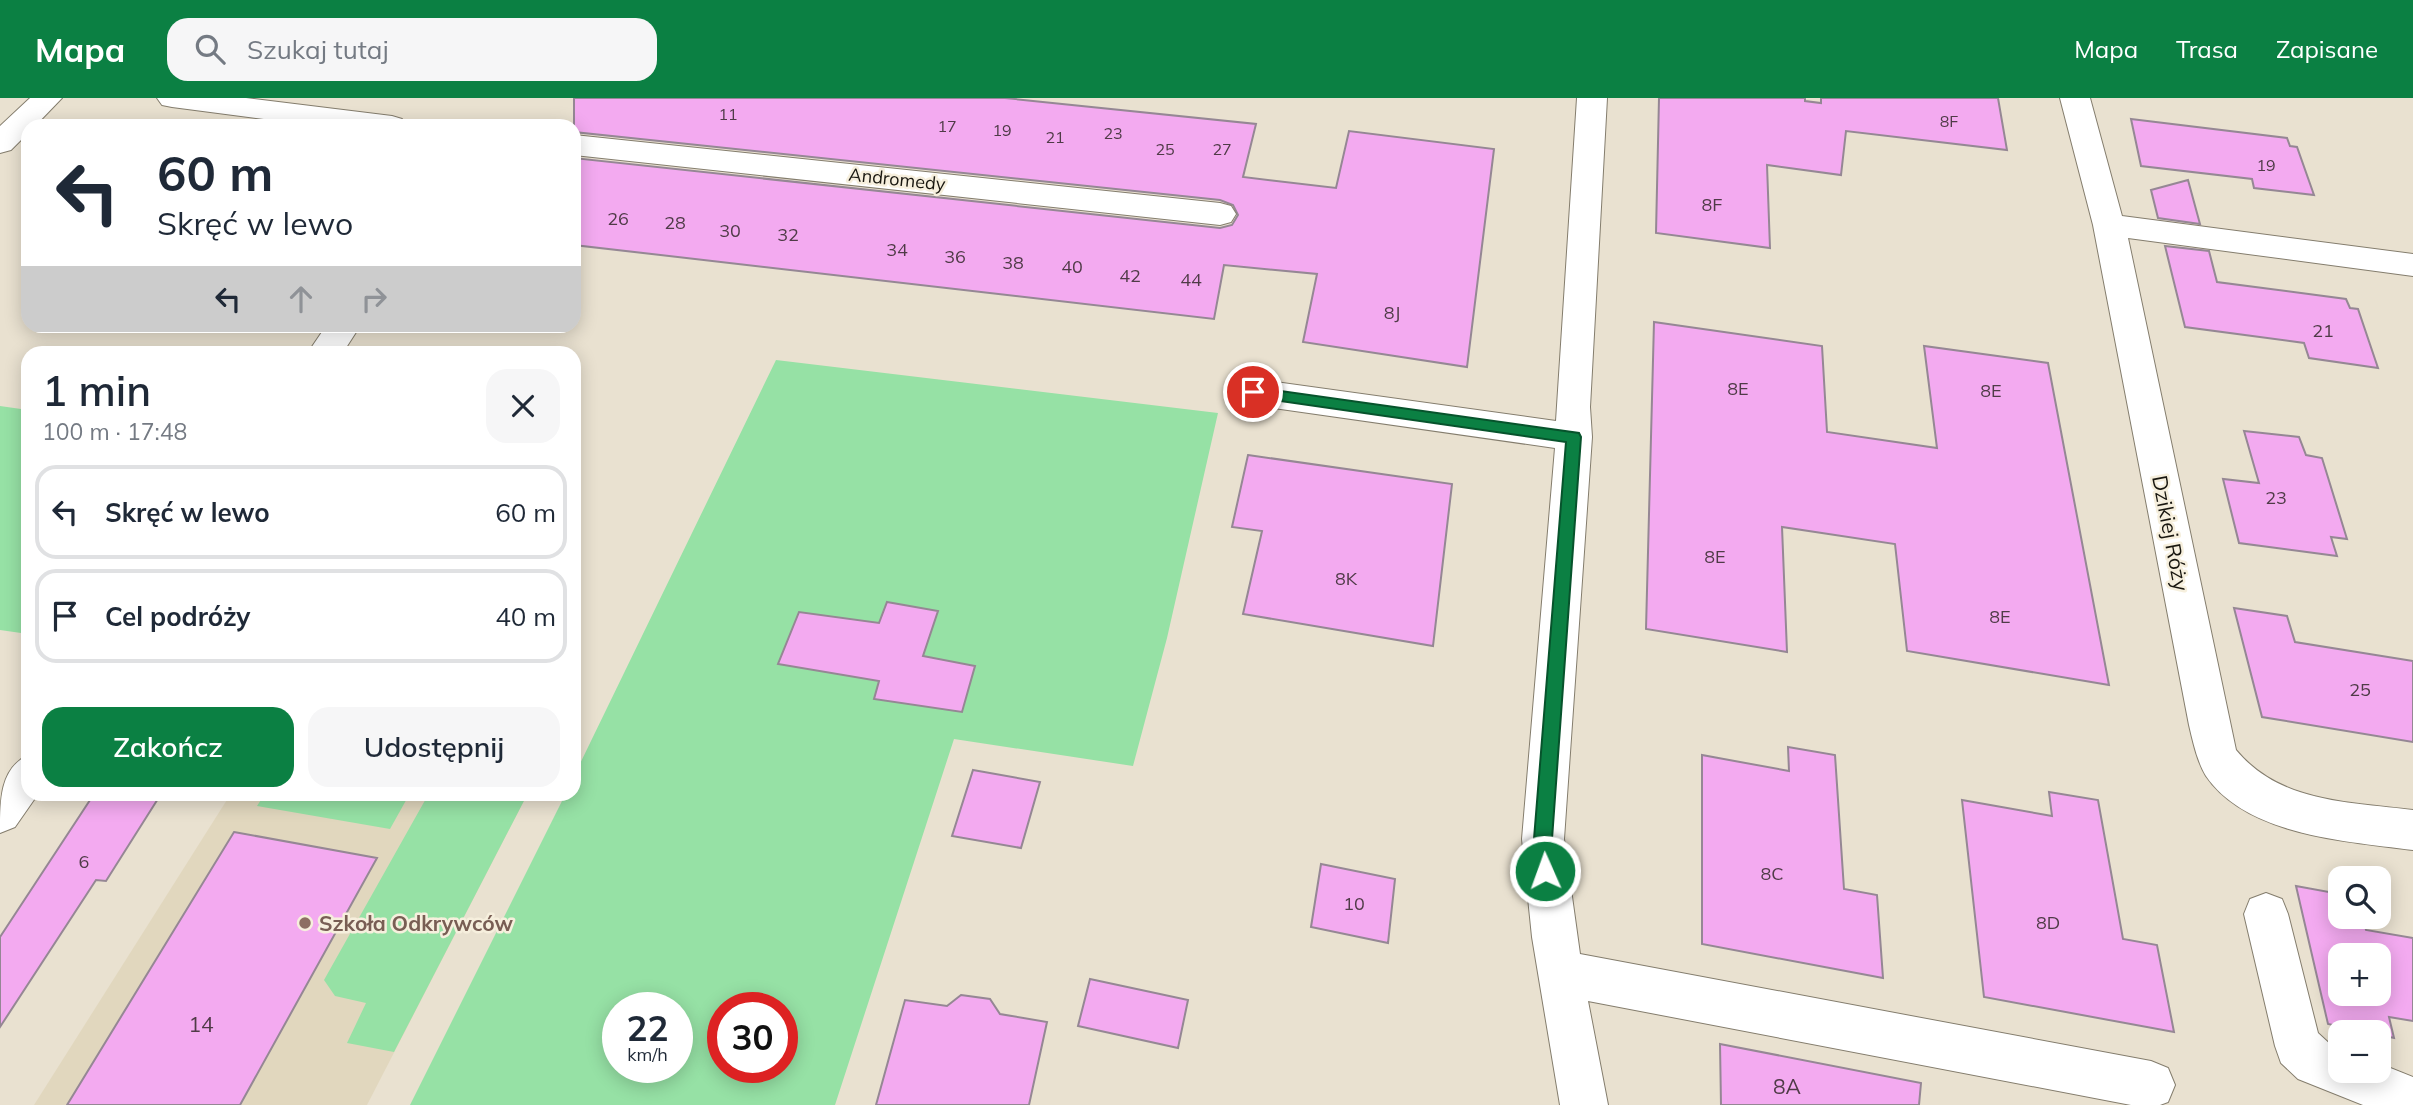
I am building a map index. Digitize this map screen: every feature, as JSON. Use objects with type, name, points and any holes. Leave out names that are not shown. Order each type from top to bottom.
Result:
[{"type":"street","points":[[25,119],[47,98]]},
{"type":"street","points":[[172,98],[337,119]]},
{"type":"street","points":[[1584,1105],[1560,973],[1543,839],[1574,437],[1573,407],[1592,98]]},
{"type":"street","name":"Dzikiej Róży","points":[[2075,98],[2109,225],[2209,725],[2220,761],[2237,782],[2271,803],[2303,813],[2413,830]]},
{"type":"street","points":[[0,143],[21,123]]},
{"type":"street","name":"Andromedy","points":[[581,146],[1220,214]]},
{"type":"street","points":[[2109,225],[2413,265]]},
{"type":"street","points":[[1253,392],[1574,437]]},
{"type":"street","points":[[0,813],[21,784]]},
{"type":"street","points":[[2266,914],[2298,1046],[2315,1062],[2413,1101]]},
{"type":"street","points":[[1560,973],[2151,1084]]},
{"type":"shaded area","name":"Szkoła Odkrywców","points":[[226,801],[524,801],[367,1105],[34,1105]]},
{"type":"green space","points":[[776,360],[1218,413],[1167,638],[1133,766],[954,739],[835,1105],[410,1105],[562,801],[581,801],[581,762]]},
{"type":"green space","points":[[0,406],[21,409],[21,633],[0,630]]},
{"type":"green space","points":[[260,801],[406,801],[390,829],[257,806]]},
{"type":"green space","points":[[425,801],[524,801],[394,1052],[347,1043],[366,1003],[335,996],[324,980]]},
{"type":"building","points":[[574,98],[1005,98],[1256,124],[1243,177],[1336,188],[1349,131],[1494,149],[1467,367],[1303,342],[1317,274],[1224,265],[1214,319],[581,246],[581,159],[1220,228],[1232,225],[1238,215],[1233,205],[1220,200],[581,133],[581,119],[574,119]]},
{"type":"building","points":[[1659,98],[1805,98],[1805,101],[1821,103],[1821,98],[1998,98],[2007,150],[1846,131],[1841,175],[1767,165],[1770,248],[1656,233]]},
{"type":"building","points":[[2131,119],[2287,138],[2290,146],[2297,147],[2314,195],[2254,188],[2252,179],[2141,166]]},
{"type":"building","points":[[2188,180],[2200,224],[2158,218],[2151,190]]},
{"type":"building","points":[[2165,246],[2209,251],[2217,282],[2346,299],[2350,308],[2358,309],[2378,368],[2309,358],[2304,343],[2185,327]]},
{"type":"building","points":[[1654,322],[1822,346],[1827,432],[1937,448],[1924,346],[2048,363],[2109,685],[1907,651],[1895,544],[1782,527],[1787,652],[1646,629]]},
{"type":"building","points":[[2244,431],[2299,437],[2306,455],[2322,458],[2347,539],[2331,537],[2337,556],[2239,543],[2223,479],[2259,483]]},
{"type":"building","points":[[1248,455],[1452,484],[1433,646],[1243,614],[1262,531],[1232,527]]},
{"type":"building","points":[[887,602],[938,611],[923,656],[975,666],[962,712],[874,699],[879,681],[778,664],[799,612],[879,623]]},
{"type":"building","points":[[2234,608],[2287,616],[2295,642],[2413,661],[2413,742],[2262,717]]},
{"type":"building","points":[[1788,747],[1835,755],[1844,889],[1877,895],[1883,978],[1702,944],[1702,755],[1789,771]]},
{"type":"building","points":[[973,770],[1040,782],[1021,848],[952,836]]},
{"type":"building","points":[[2049,792],[2098,800],[2123,939],[2157,945],[2174,1032],[1984,997],[1962,800],[2052,816]]},
{"type":"building","points":[[89,801],[157,801],[106,881],[96,880],[0,1027],[0,937]]},
{"type":"building","points":[[234,832],[377,858],[240,1105],[67,1105]]},
{"type":"building","points":[[1321,864],[1395,879],[1388,943],[1311,927]]},
{"type":"building","points":[[2296,886],[2328,892],[2328,929],[2366,929],[2413,938],[2413,1021],[2389,1017],[2390,1020],[2328,1020],[2328,1024]]},
{"type":"building","points":[[1090,979],[1188,1000],[1178,1048],[1078,1026]]},
{"type":"building","points":[[961,995],[990,999],[1000,1014],[1047,1022],[1029,1105],[876,1105],[905,1000],[947,1006]]},
{"type":"building","points":[[1720,1044],[1921,1083],[1919,1105],[1721,1105]]},
{"type":"place","name":"Szkoła Odkrywców","points":[[305,923]]},
{"type":"route","points":[[1253,392],[1574,437],[1543,839],[1545,871]]}]
